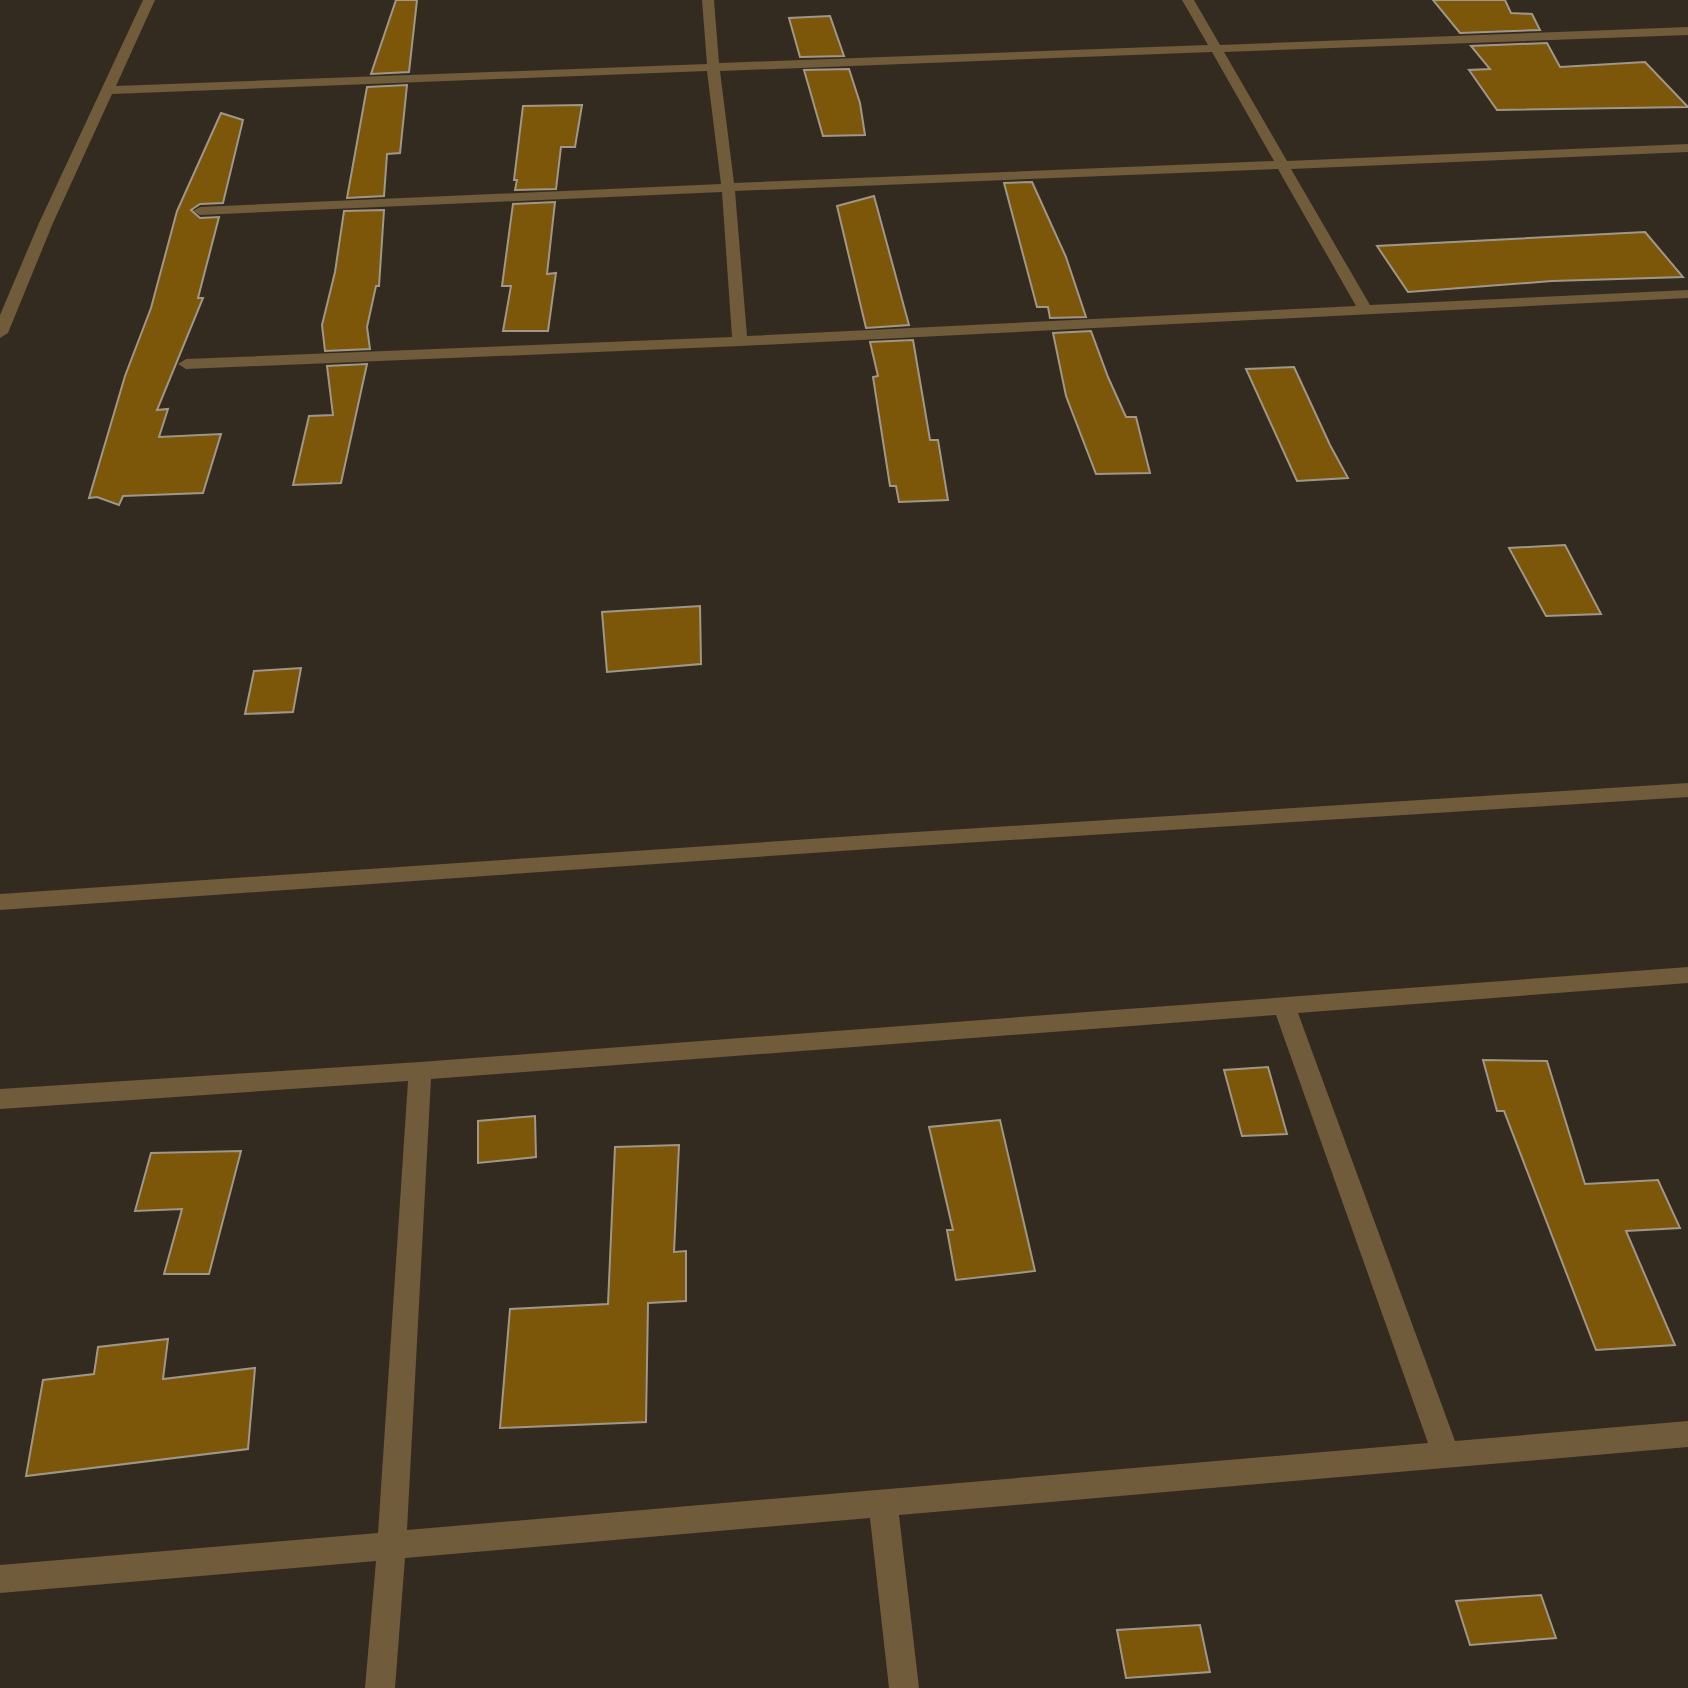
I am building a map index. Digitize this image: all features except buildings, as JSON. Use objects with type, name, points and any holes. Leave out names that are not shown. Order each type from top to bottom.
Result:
[{"type":"street","points":[[0,333],[106,90],[149,0]]},
{"type":"street","points":[[708,0],[713,68],[728,186],[740,341]]},
{"type":"street","points":[[1188,0],[1366,312]]},
{"type":"street","points":[[106,90],[1688,31]]},
{"type":"street","points":[[200,211],[728,186],[1688,148]]},
{"type":"street","points":[[186,365],[1366,312],[1688,294]]},
{"type":"street","points":[[0,902],[884,841],[1688,790]]},
{"type":"street","points":[[0,1099],[420,1071],[1688,975]]},
{"type":"street","points":[[1283,1004],[1446,1455]]},
{"type":"street","points":[[380,1688],[392,1546],[420,1071]]},
{"type":"street","points":[[0,1578],[1688,1434]]},
{"type":"street","points":[[883,1504],[904,1688]]}]
